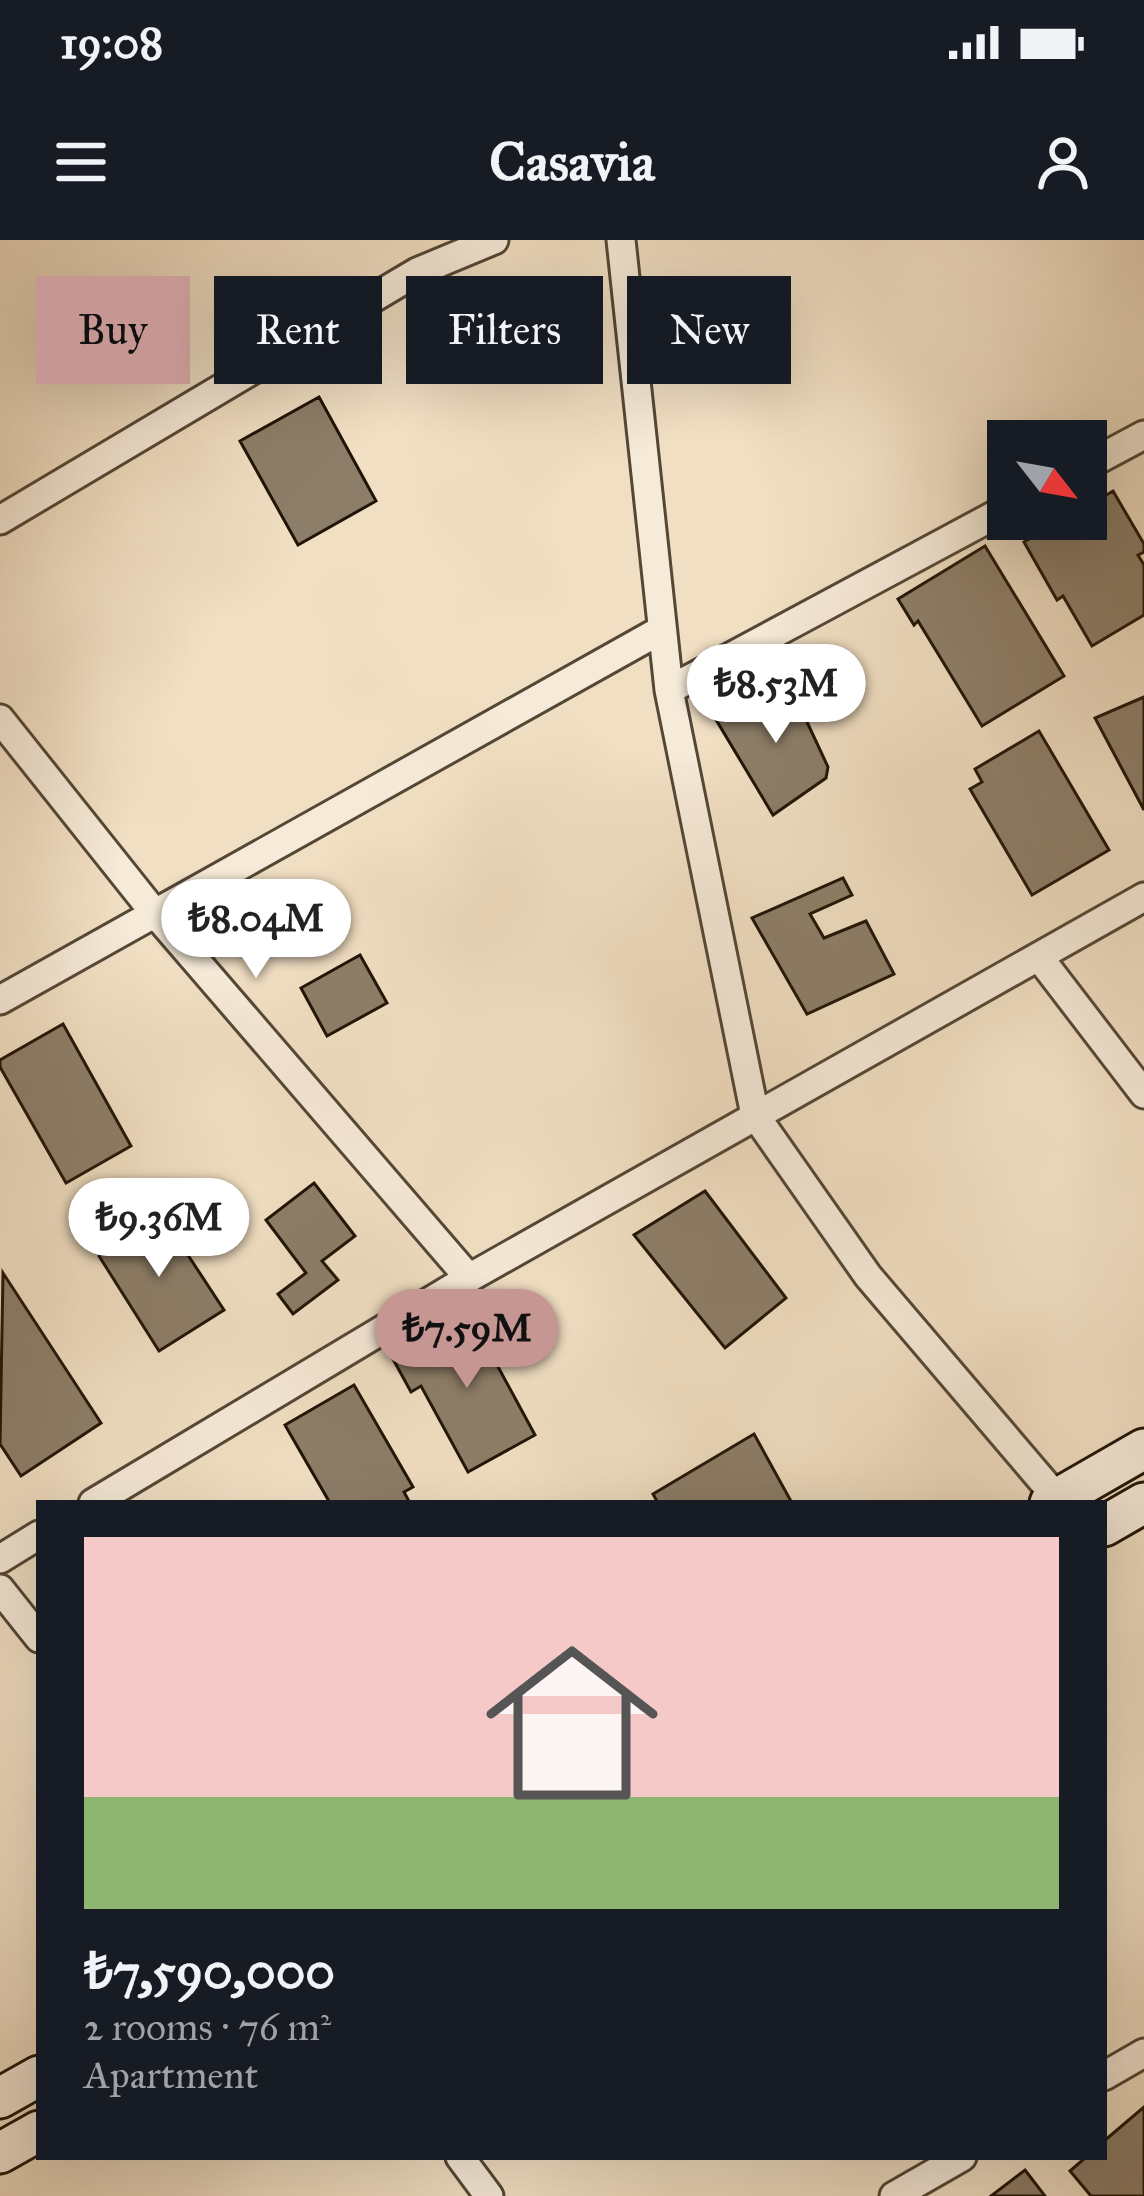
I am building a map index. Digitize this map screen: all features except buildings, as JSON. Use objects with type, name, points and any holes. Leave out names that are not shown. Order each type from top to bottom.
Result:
[{"type":"street","points":[[0,520],[417,272],[494,240]]},
{"type":"street","points":[[621,240],[670,690],[755,1115],[868,1276],[1053,1500]]},
{"type":"street","points":[[1107,455],[1144,435]]},
{"type":"street","points":[[670,690],[987,519]]},
{"type":"street","points":[[0,1000],[662,630]]},
{"type":"street","points":[[0,719],[153,911],[469,1278]]},
{"type":"street","points":[[98,1500],[469,1278],[1144,897]]},
{"type":"street","points":[[1039,957],[1144,1094]]},
{"type":"street","points":[[1056,1500],[1144,1448]]},
{"type":"street","points":[[1107,1524],[1144,1503]]},
{"type":"street","points":[[0,1559],[36,1537]]},
{"type":"street","points":[[0,1589],[36,1634]]},
{"type":"street","points":[[1107,2074],[1144,2053]]},
{"type":"street","points":[[0,2098],[36,2078]]},
{"type":"street","points":[[0,2153],[36,2133]]},
{"type":"street","points":[[462,2160],[489,2196]]},
{"type":"street","points":[[894,2196],[957,2160]]}]
